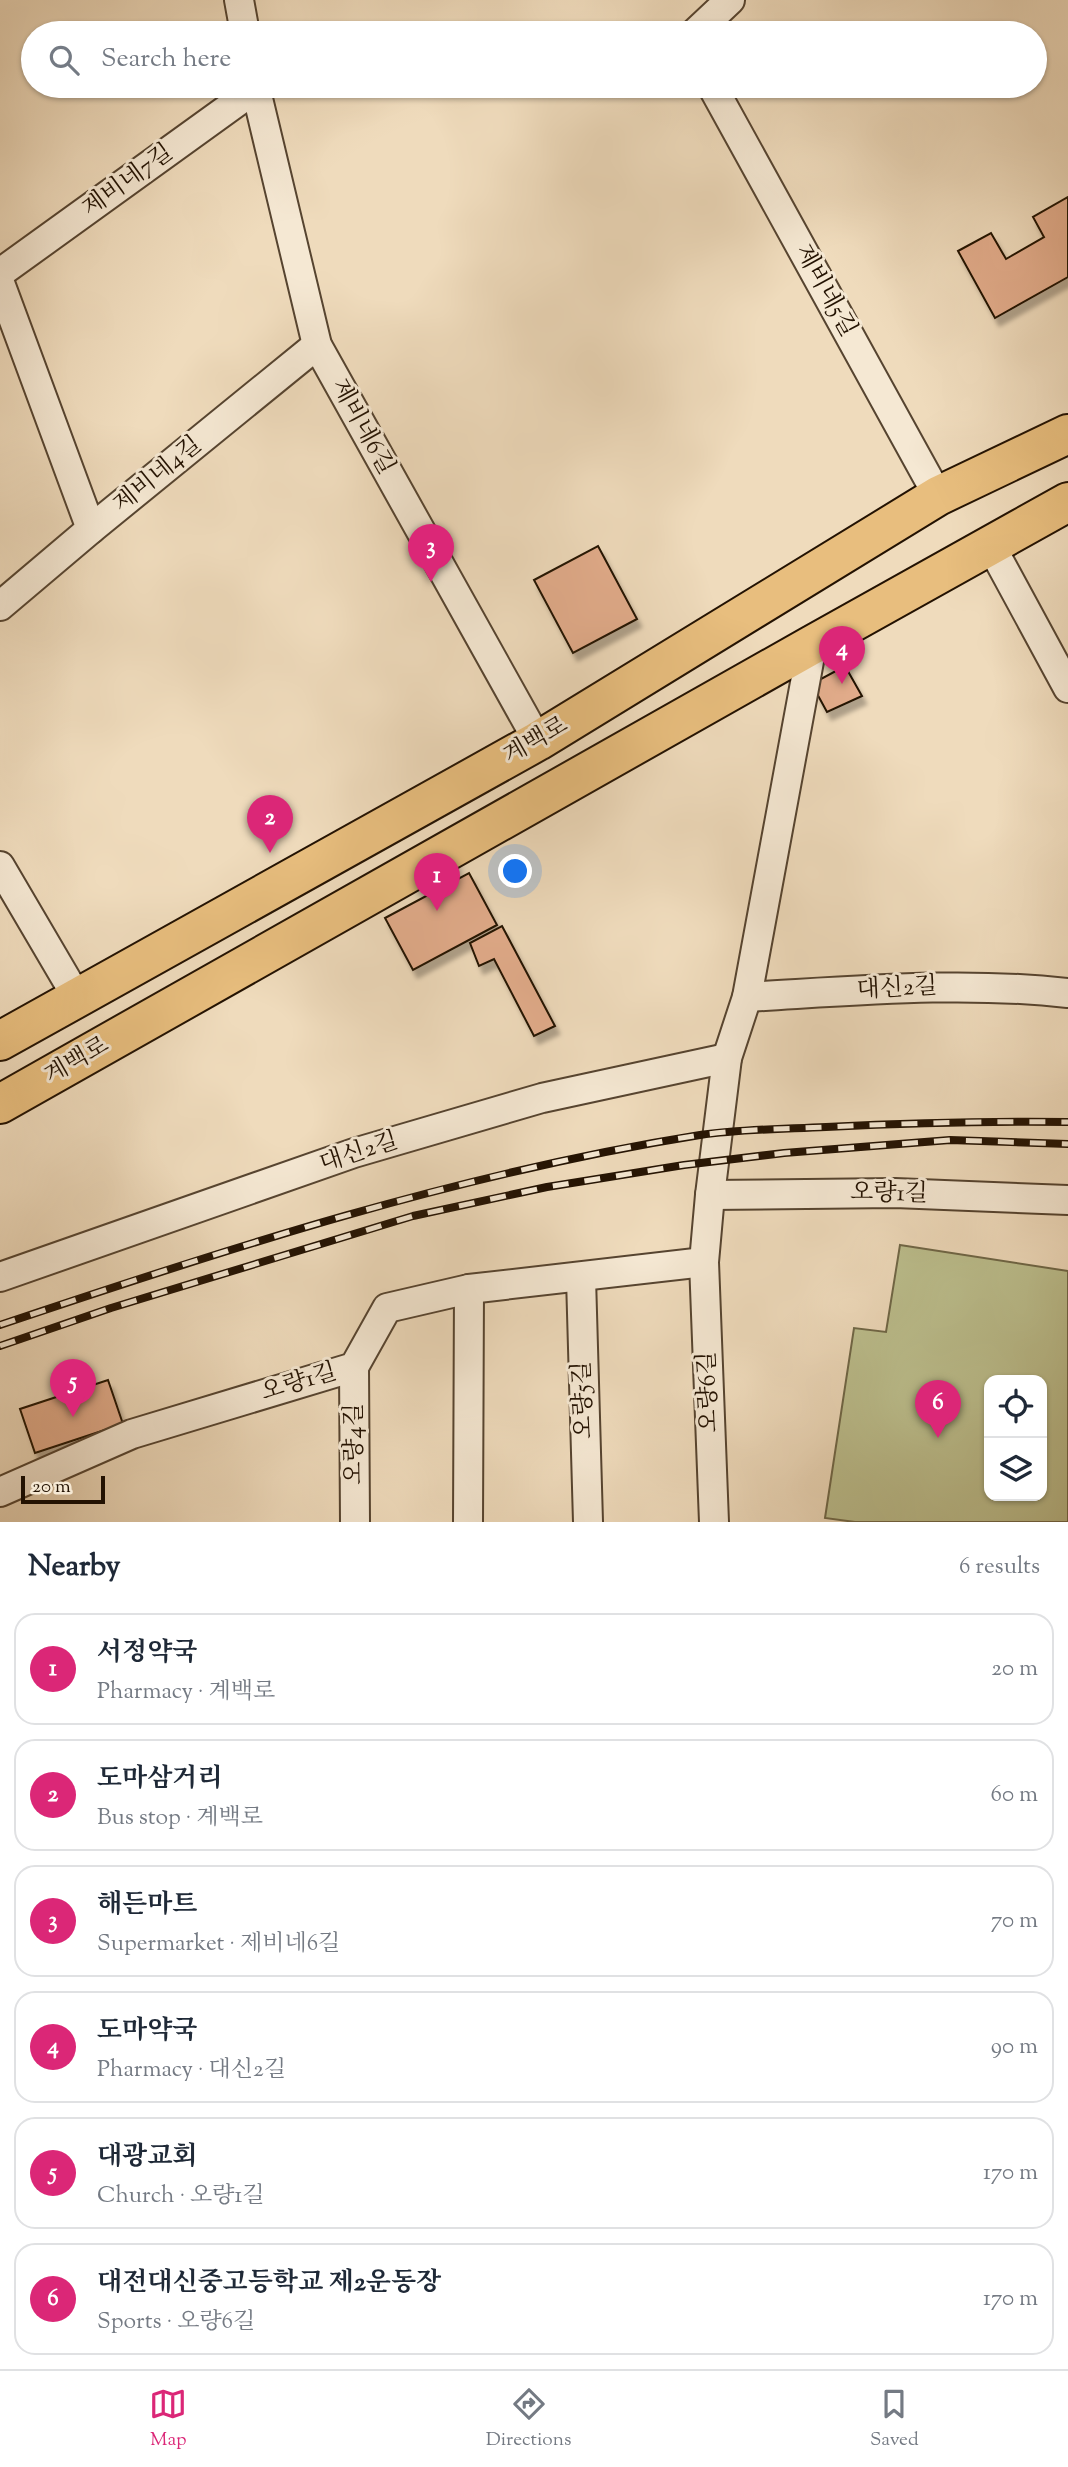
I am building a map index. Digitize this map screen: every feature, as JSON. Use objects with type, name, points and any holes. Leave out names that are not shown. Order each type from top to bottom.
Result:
[{"type":"main road","name":"계백로","points":[[0,1041],[538,741],[938,496],[1068,434]]},
{"type":"main road","name":"계백로","points":[[0,1104],[1068,502]]},
{"type":"street","points":[[239,0],[243,21]]},
{"type":"street","points":[[708,21],[730,0]]},
{"type":"street","name":"제비네7길","points":[[0,273],[241,98]]},
{"type":"street","name":"제비네6길","points":[[257,98],[317,345],[538,741]]},
{"type":"street","name":"제비네5길","points":[[719,98],[938,496]]},
{"type":"street","points":[[0,283],[91,529]]},
{"type":"street","name":"제비네4길","points":[[0,606],[317,345]]},
{"type":"street","points":[[991,547],[1068,688]]},
{"type":"street","points":[[747,997],[811,645]]},
{"type":"street","points":[[0,866],[78,999]]},
{"type":"street","name":"대신2길","points":[[747,997],[939,987],[1021,988],[1068,993]]},
{"type":"street","name":"오량6길","points":[[714,1522],[704,1262],[727,1058],[747,997]]},
{"type":"street","name":"대신2길","points":[[0,1277],[354,1153],[542,1098],[727,1058]]},
{"type":"street","name":"오량1길","points":[[710,1195],[895,1193],[1068,1200]]},
{"type":"street","name":"오량1길","points":[[0,1492],[132,1434],[354,1367],[387,1308],[469,1289],[704,1262]]},
{"type":"street","name":"오량5길","points":[[580,1278],[588,1522]]},
{"type":"street","points":[[468,1522],[469,1289]]},
{"type":"street","name":"오량4길","points":[[354,1367],[355,1522]]},
{"type":"green space","points":[[900,1245],[1068,1271],[1068,1522],[855,1522],[825,1518],[854,1328],[886,1332]]},
{"type":"building","points":[[1068,197],[1068,277],[995,318],[958,251],[991,233],[1006,259],[1044,237],[1033,217]]},
{"type":"building","points":[[598,546],[637,619],[573,653],[534,580]]},
{"type":"building","points":[[845,666],[862,696],[827,712],[815,690],[819,680]]},
{"type":"building","points":[[469,873],[497,925],[413,970],[385,918]]},
{"type":"building","points":[[502,926],[555,1026],[534,1036],[494,959],[479,966],[470,943]]},
{"type":"building","points":[[108,1380],[123,1424],[35,1453],[20,1409]]},
{"type":"railway","points":[[0,1325],[172,1268],[346,1215],[522,1170],[611,1151],[700,1135],[747,1130],[917,1123],[1068,1122]]},
{"type":"railway","points":[[0,1346],[111,1308],[413,1216],[547,1187],[684,1165],[784,1153],[950,1140],[1068,1144]]},
{"type":"place","name":"해든마트","points":[[431,582]]},
{"type":"place","name":"도마약국","points":[[842,684]]},
{"type":"place","name":"도마삼거리","points":[[270,853]]},
{"type":"place","name":"서정약국","points":[[437,911]]},
{"type":"place","name":"대광교회","points":[[73,1417]]},
{"type":"place","name":"대전대신중고등학교 제2운동장","points":[[938,1438]]}]
